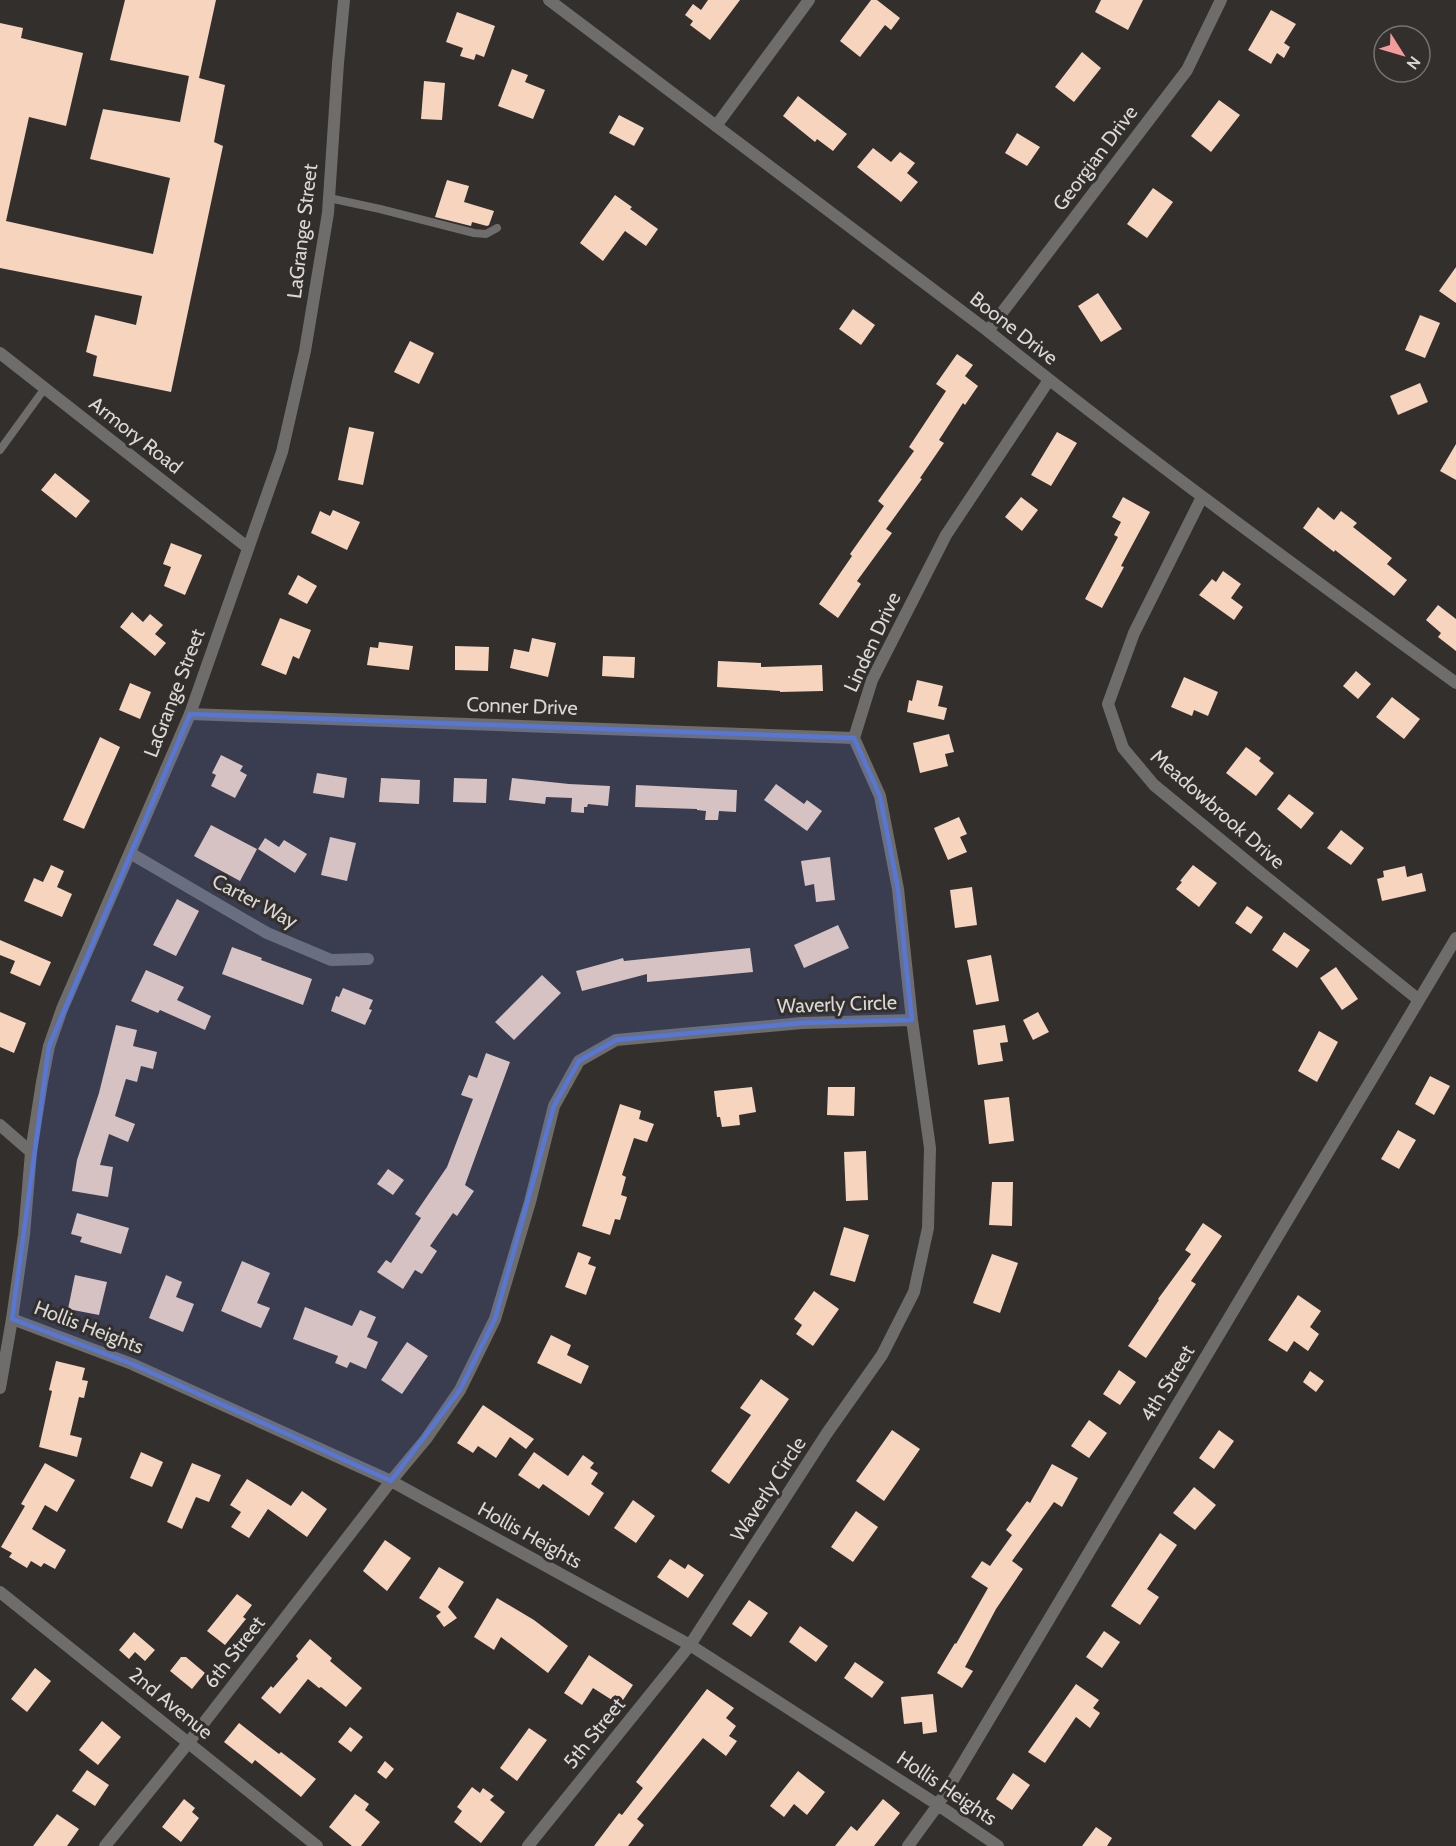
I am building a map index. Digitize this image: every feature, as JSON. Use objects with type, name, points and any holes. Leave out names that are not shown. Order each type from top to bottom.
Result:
[{"type":"street","name":"LaGrange Street","points":[[0,1388],[24,1235],[31,1152],[52,1037],[62,1009],[190,714],[282,452],[305,351],[328,213],[344,0]]},
{"type":"street","name":"Boone Drive","points":[[549,0],[988,331],[1202,497],[1456,683]]},
{"type":"street","points":[[716,126],[808,0]]},
{"type":"street","name":"Georgian Drive","points":[[988,331],[1187,70],[1221,0]]},
{"type":"street","name":"Armory Road","points":[[0,353],[247,547]]},
{"type":"street","name":"Linden Drive","points":[[854,738],[872,680],[946,535],[1049,380]]},
{"type":"street","name":"Meadowbrook Drive","points":[[1202,497],[1134,633],[1108,704],[1123,748],[1154,785],[1419,1000]]},
{"type":"street","name":"Conner Drive","points":[[190,714],[854,738]]},
{"type":"street","points":[[854,738],[880,796],[898,889],[912,1020]]},
{"type":"street","name":"Carter Way","points":[[130,853],[267,933],[331,960],[368,959]]},
{"type":"street","name":"4th Street","points":[[908,1846],[938,1805],[1456,938]]},
{"type":"street","name":"Waverly Circle","points":[[391,1481],[426,1440],[460,1390],[495,1319],[530,1202],[554,1106],[579,1061],[616,1040],[802,1023],[912,1020],[930,1148],[928,1228],[914,1292],[882,1355],[827,1433],[690,1645]]},
{"type":"street","points":[[0,1125],[31,1152]]},
{"type":"street","name":"Hollis Heights","points":[[12,1319],[132,1364],[391,1481],[690,1645],[998,1846]]},
{"type":"street","name":"6th Street","points":[[105,1846],[189,1742],[391,1481]]},
{"type":"street","name":"2nd Avenue","points":[[0,1592],[318,1846]]},
{"type":"street","name":"5th Street","points":[[528,1846],[690,1645]]},
{"type":"lane","points":[[329,198],[474,233],[486,234],[497,228]]},
{"type":"lane","points":[[0,450],[45,388]]},
{"type":"highlighted area","points":[[190,714],[854,738],[880,796],[898,889],[912,1020],[802,1023],[616,1040],[579,1061],[554,1106],[495,1319],[460,1390],[391,1481],[132,1364],[12,1319],[49,1046]]},
{"type":"building","points":[[125,0],[216,0],[199,78],[225,85],[214,142],[223,146],[171,392],[93,376],[97,356],[86,352],[95,315],[136,325],[142,296],[0,268],[0,23],[23,28],[21,38],[83,53],[66,126],[29,117],[6,221],[153,254],[170,178],[90,159],[103,109],[180,122],[189,76],[110,60]]},
{"type":"building","points":[[708,0],[740,0],[710,40],[690,25],[693,21],[685,15],[693,4],[701,10]]},
{"type":"building","points":[[871,0],[877,0],[900,18],[891,30],[885,25],[860,57],[840,41]]},
{"type":"building","points":[[1101,0],[1143,0],[1128,30],[1095,12]]},
{"type":"building","points":[[1271,10],[1296,24],[1284,43],[1290,47],[1284,58],[1277,53],[1271,64],[1248,50]]},
{"type":"building","points":[[457,12],[495,26],[484,57],[476,54],[474,60],[460,56],[463,48],[446,42]]},
{"type":"building","points":[[1082,52],[1101,68],[1074,102],[1055,87]]},
{"type":"building","points":[[512,69],[528,75],[525,82],[545,90],[533,119],[498,106]]},
{"type":"building","points":[[424,81],[445,83],[442,120],[421,119]]},
{"type":"building","points":[[798,96],[847,134],[833,151],[817,139],[815,142],[783,116]]},
{"type":"building","points":[[1219,100],[1240,115],[1211,152],[1191,136]]},
{"type":"building","points":[[619,115],[644,128],[634,146],[609,133]]},
{"type":"building","points":[[1017,133],[1040,147],[1027,166],[1005,153]]},
{"type":"building","points":[[873,148],[891,162],[900,152],[915,163],[907,173],[918,182],[901,202],[857,167]]},
{"type":"building","points":[[447,180],[469,186],[464,202],[494,211],[489,225],[472,222],[471,226],[435,217]]},
{"type":"building","points":[[1153,188],[1173,202],[1147,238],[1127,224]]},
{"type":"building","points":[[615,195],[658,229],[646,246],[625,231],[603,261],[580,243]]},
{"type":"building","points":[[1456,267],[1456,303],[1439,291]]},
{"type":"building","points":[[1098,293],[1122,329],[1101,342],[1078,306]]},
{"type":"building","points":[[853,309],[875,325],[861,345],[839,329]]},
{"type":"building","points":[[1420,315],[1440,323],[1425,358],[1405,350]]},
{"type":"building","points":[[410,341],[434,353],[419,384],[394,372]]},
{"type":"building","points":[[957,354],[973,365],[965,376],[978,386],[965,405],[963,403],[939,440],[944,443],[920,478],[922,479],[886,529],[892,533],[857,581],[861,584],[838,618],[819,604],[852,556],[850,554],[884,506],[878,501],[914,451],[909,447],[946,391],[936,384]]},
{"type":"building","points":[[1420,383],[1428,402],[1398,415],[1390,396]]},
{"type":"building","points":[[349,427],[374,432],[363,485],[338,480]]},
{"type":"building","points":[[1057,432],[1077,443],[1051,486],[1031,475]]},
{"type":"building","points":[[1456,444],[1456,480],[1440,471]]},
{"type":"building","points":[[55,473],[90,501],[76,518],[41,490]]},
{"type":"building","points":[[1021,497],[1038,510],[1022,531],[1005,517]]},
{"type":"building","points":[[1123,497],[1150,512],[1102,608],[1085,599],[1118,537],[1114,535],[1121,522],[1112,517]]},
{"type":"building","points":[[1318,507],[1334,520],[1341,511],[1357,523],[1353,527],[1392,558],[1387,564],[1407,580],[1394,596],[1303,528]]},
{"type":"building","points":[[333,510],[360,522],[347,550],[311,533],[320,511],[330,516]]},
{"type":"building","points":[[171,543],[202,555],[185,595],[164,586],[171,567],[163,564]]},
{"type":"building","points":[[1223,571],[1241,584],[1231,598],[1243,607],[1234,620],[1199,595],[1212,579],[1216,582]]},
{"type":"building","points":[[298,575],[317,586],[307,604],[288,594]]},
{"type":"building","points":[[1438,605],[1456,619],[1456,651],[1438,637],[1441,633],[1426,620]]},
{"type":"building","points":[[132,612],[143,622],[150,614],[163,625],[155,634],[166,643],[155,656],[120,627]]},
{"type":"building","points":[[280,618],[311,630],[299,659],[293,656],[286,675],[261,665]]},
{"type":"building","points":[[532,638],[556,643],[548,677],[510,668],[514,649],[529,652]]},
{"type":"building","points":[[379,642],[413,646],[409,670],[367,665],[370,647],[378,648]]},
{"type":"building","points":[[455,646],[489,647],[488,671],[455,670]]},
{"type":"building","points":[[603,656],[635,657],[634,678],[602,676]]},
{"type":"building","points":[[718,661],[761,663],[761,667],[822,665],[823,691],[780,692],[717,687]]},
{"type":"building","points":[[1356,671],[1371,684],[1358,699],[1343,686]]},
{"type":"building","points":[[1184,677],[1218,692],[1208,716],[1194,710],[1192,716],[1171,707]]},
{"type":"building","points":[[917,680],[943,686],[938,706],[947,708],[944,720],[907,712]]},
{"type":"building","points":[[130,683],[151,692],[140,719],[119,710]]},
{"type":"building","points":[[1392,697],[1420,719],[1404,739],[1376,717]]},
{"type":"building","points":[[949,734],[954,752],[945,754],[948,766],[920,773],[913,743]]},
{"type":"building","points":[[100,737],[120,747],[84,829],[63,820]]},
{"type":"building","points":[[1246,747],[1261,758],[1259,761],[1274,773],[1256,796],[1226,773]]},
{"type":"building","points":[[221,755],[243,766],[240,771],[247,775],[235,798],[211,786],[216,775],[212,773]]},
{"type":"building","points":[[317,773],[347,778],[344,798],[313,793]]},
{"type":"building","points":[[381,778],[420,780],[419,804],[379,802]]},
{"type":"building","points":[[454,778],[487,779],[486,803],[453,802]]},
{"type":"building","points":[[512,778],[610,786],[608,806],[588,804],[584,807],[584,813],[571,812],[572,798],[546,797],[545,804],[509,800]]},
{"type":"building","points":[[776,784],[804,804],[807,800],[822,811],[807,831],[764,800]]},
{"type":"building","points":[[636,785],[737,790],[736,812],[719,811],[718,820],[705,820],[706,811],[697,809],[635,807]]},
{"type":"building","points":[[1289,794],[1314,813],[1301,829],[1277,809]]},
{"type":"building","points":[[959,817],[967,834],[960,837],[967,852],[948,860],[934,828]]},
{"type":"building","points":[[211,825],[257,849],[240,881],[194,856]]},
{"type":"building","points":[[1341,830],[1364,848],[1351,865],[1327,848]]},
{"type":"building","points":[[330,837],[356,843],[347,881],[321,875]]},
{"type":"building","points":[[265,838],[279,847],[284,840],[307,854],[295,873],[258,849]]},
{"type":"building","points":[[830,857],[835,900],[816,902],[814,884],[805,886],[801,861]]},
{"type":"building","points":[[51,865],[64,871],[57,887],[72,894],[62,917],[24,901],[34,878],[43,882]]},
{"type":"building","points":[[1193,865],[1217,883],[1199,907],[1176,889]]},
{"type":"building","points":[[1405,866],[1407,877],[1422,873],[1426,891],[1382,901],[1377,879],[1384,877],[1383,871]]},
{"type":"building","points":[[972,887],[977,925],[955,928],[950,890]]},
{"type":"building","points":[[177,899],[199,911],[176,956],[153,945]]},
{"type":"building","points":[[1247,906],[1263,917],[1251,934],[1235,923]]},
{"type":"building","points":[[838,925],[849,948],[804,968],[794,945]]},
{"type":"building","points":[[1284,932],[1310,950],[1297,968],[1272,950]]},
{"type":"building","points":[[0,940],[51,962],[40,986],[10,973],[15,961],[0,955]]},
{"type":"building","points":[[232,947],[312,979],[303,1005],[222,974]]},
{"type":"building","points":[[750,948],[753,972],[647,982],[647,974],[582,991],[576,971],[623,958],[624,961]]},
{"type":"building","points":[[991,955],[999,1001],[976,1005],[967,960]]},
{"type":"building","points":[[1336,967],[1358,999],[1342,1010],[1320,978]]},
{"type":"building","points":[[146,970],[184,987],[177,1000],[211,1016],[205,1030],[160,1010],[158,1013],[131,1001]]},
{"type":"building","points":[[542,975],[561,993],[514,1040],[495,1022]]},
{"type":"building","points":[[343,988],[373,1000],[369,1009],[372,1010],[365,1025],[331,1011],[336,996],[339,997]]},
{"type":"building","points":[[0,1012],[26,1023],[14,1053],[0,1047]]},
{"type":"building","points":[[1038,1012],[1049,1032],[1033,1040],[1023,1020]]},
{"type":"building","points":[[116,1025],[137,1030],[133,1046],[157,1052],[153,1069],[141,1066],[137,1082],[126,1079],[115,1116],[135,1124],[128,1142],[109,1134],[100,1165],[113,1167],[108,1197],[72,1191],[77,1160],[99,1093]]},
{"type":"building","points":[[1005,1025],[1008,1042],[1000,1043],[1003,1061],[978,1065],[973,1030]]},
{"type":"building","points":[[1319,1031],[1338,1042],[1317,1082],[1298,1071]]},
{"type":"building","points":[[486,1053],[510,1062],[465,1185],[474,1191],[457,1216],[453,1213],[430,1246],[437,1251],[422,1274],[415,1270],[403,1289],[377,1272],[386,1260],[391,1263],[421,1218],[415,1214],[447,1167],[473,1099],[461,1095],[469,1075],[477,1078]]},
{"type":"building","points":[[1430,1076],[1450,1086],[1434,1115],[1415,1104]]},
{"type":"building","points":[[752,1087],[756,1112],[739,1115],[740,1125],[722,1127],[720,1117],[717,1117],[714,1091]]},
{"type":"building","points":[[828,1087],[855,1087],[854,1116],[827,1115]]},
{"type":"building","points":[[1009,1097],[1014,1141],[989,1144],[984,1100]]},
{"type":"building","points":[[620,1104],[641,1111],[639,1119],[654,1124],[647,1142],[634,1138],[622,1175],[626,1177],[621,1195],[627,1197],[620,1220],[615,1219],[610,1235],[582,1226]]},
{"type":"building","points":[[1398,1130],[1416,1140],[1399,1169],[1381,1159]]},
{"type":"building","points":[[866,1151],[868,1200],[846,1201],[844,1152]]},
{"type":"building","points":[[388,1169],[404,1180],[393,1195],[377,1184]]},
{"type":"building","points":[[992,1182],[1013,1182],[1012,1226],[989,1225]]},
{"type":"building","points":[[77,1213],[129,1228],[121,1254],[80,1242],[82,1237],[71,1234]]},
{"type":"building","points":[[1203,1223],[1222,1236],[1191,1281],[1196,1284],[1146,1358],[1128,1346],[1158,1299],[1191,1254],[1185,1250]]},
{"type":"building","points":[[844,1227],[869,1235],[855,1282],[830,1275]]},
{"type":"building","points":[[578,1252],[591,1257],[588,1264],[596,1267],[586,1295],[565,1287]]},
{"type":"building","points":[[992,1254],[1018,1263],[1000,1313],[973,1303]]},
{"type":"building","points":[[242,1261],[270,1273],[257,1303],[270,1308],[261,1328],[221,1311]]},
{"type":"building","points":[[75,1275],[107,1282],[99,1315],[68,1309]]},
{"type":"building","points":[[166,1275],[182,1282],[176,1297],[194,1304],[183,1332],[149,1318]]},
{"type":"building","points":[[814,1291],[839,1309],[813,1346],[796,1334],[802,1325],[794,1319]]},
{"type":"building","points":[[1298,1295],[1321,1311],[1310,1327],[1319,1334],[1308,1351],[1294,1341],[1287,1352],[1268,1340]]},
{"type":"building","points":[[305,1307],[352,1326],[360,1310],[376,1317],[367,1337],[378,1342],[366,1369],[350,1362],[347,1368],[335,1363],[338,1356],[293,1339]]},
{"type":"building","points":[[551,1335],[571,1345],[567,1355],[589,1366],[581,1384],[537,1363]]},
{"type":"building","points":[[407,1342],[428,1356],[402,1394],[381,1380]]},
{"type":"building","points":[[56,1361],[85,1368],[82,1380],[88,1381],[84,1398],[79,1397],[70,1435],[82,1438],[77,1457],[39,1447],[52,1391],[49,1390]]},
{"type":"building","points":[[1119,1370],[1136,1382],[1120,1405],[1103,1394]]},
{"type":"building","points":[[1310,1371],[1324,1381],[1316,1392],[1303,1382]]},
{"type":"building","points":[[761,1379],[789,1399],[729,1484],[711,1471],[751,1415],[740,1408]]},
{"type":"building","points":[[483,1405],[534,1439],[526,1449],[510,1437],[496,1458],[478,1446],[473,1453],[457,1443]]},
{"type":"building","points":[[1089,1420],[1107,1433],[1089,1458],[1071,1446]]},
{"type":"building","points":[[892,1430],[920,1449],[884,1501],[856,1481]]},
{"type":"building","points":[[1219,1430],[1234,1441],[1214,1469],[1199,1458]]},
{"type":"building","points":[[141,1452],[163,1462],[152,1487],[130,1478]]},
{"type":"building","points":[[534,1452],[568,1476],[583,1455],[594,1463],[590,1468],[598,1473],[591,1484],[604,1493],[589,1516],[543,1484],[539,1489],[518,1475]]},
{"type":"building","points":[[45,1463],[75,1480],[57,1512],[45,1505],[32,1529],[66,1550],[55,1569],[44,1563],[41,1567],[31,1561],[27,1568],[9,1557],[12,1553],[1,1547],[25,1506],[21,1504]]},
{"type":"building","points":[[192,1463],[221,1475],[209,1502],[196,1497],[182,1529],[167,1522]]},
{"type":"building","points":[[1052,1464],[1078,1478],[1062,1507],[1054,1502],[1012,1561],[1023,1569],[996,1609],[965,1667],[973,1671],[962,1688],[937,1673],[988,1588],[971,1577],[982,1561],[990,1566],[1012,1535],[1006,1530],[1027,1501],[1030,1503]]},
{"type":"building","points":[[247,1479],[291,1506],[302,1491],[327,1509],[307,1537],[268,1509],[249,1538],[231,1527],[241,1512],[230,1505]]},
{"type":"building","points":[[1194,1487],[1216,1505],[1195,1530],[1173,1513]]},
{"type":"building","points":[[633,1500],[655,1516],[636,1543],[614,1528]]},
{"type":"building","points":[[856,1511],[878,1527],[853,1562],[831,1547]]},
{"type":"building","points":[[1160,1533],[1177,1545],[1147,1589],[1159,1597],[1140,1625],[1111,1606]]},
{"type":"building","points":[[385,1540],[411,1558],[387,1591],[363,1571]]},
{"type":"building","points":[[670,1559],[685,1569],[688,1564],[704,1575],[688,1598],[657,1577]]},
{"type":"building","points":[[439,1567],[464,1582],[448,1607],[457,1618],[444,1627],[436,1616],[441,1612],[419,1598]]},
{"type":"building","points":[[237,1594],[252,1605],[243,1617],[246,1619],[225,1645],[207,1631]]},
{"type":"building","points":[[497,1598],[534,1620],[568,1646],[548,1673],[501,1637],[494,1650],[474,1637]]},
{"type":"building","points":[[749,1600],[768,1613],[751,1637],[732,1624]]},
{"type":"building","points":[[800,1626],[828,1646],[816,1662],[789,1642]]},
{"type":"building","points":[[1104,1631],[1120,1642],[1102,1668],[1086,1657]]},
{"type":"building","points":[[134,1632],[155,1650],[145,1661],[135,1652],[129,1659],[119,1650]]},
{"type":"building","points":[[310,1639],[332,1658],[330,1661],[362,1688],[346,1707],[308,1679],[280,1714],[261,1698],[271,1686],[273,1688],[298,1659],[296,1656]]},
{"type":"building","points":[[589,1655],[633,1685],[623,1700],[615,1695],[612,1700],[593,1688],[582,1705],[564,1693]]},
{"type":"building","points":[[181,1657],[186,1657],[205,1673],[192,1689],[170,1671]]},
{"type":"building","points":[[855,1662],[884,1682],[872,1698],[844,1678]]},
{"type":"building","points":[[35,1668],[51,1681],[27,1712],[11,1699]]},
{"type":"building","points":[[1076,1684],[1099,1700],[1093,1708],[1100,1713],[1090,1728],[1076,1717],[1045,1763],[1028,1752]]},
{"type":"building","points":[[707,1689],[734,1708],[726,1718],[736,1726],[729,1736],[737,1741],[726,1756],[703,1738],[637,1819],[644,1825],[628,1846],[594,1846],[619,1813],[622,1815],[643,1788],[636,1782]]},
{"type":"building","points":[[933,1694],[937,1732],[923,1734],[922,1722],[904,1724],[901,1697]]},
{"type":"building","points":[[102,1721],[121,1737],[98,1765],[79,1750]]},
{"type":"building","points":[[239,1723],[316,1779],[301,1797],[255,1760],[252,1764],[224,1742]]},
{"type":"building","points":[[350,1727],[363,1737],[351,1752],[338,1742]]},
{"type":"building","points":[[529,1728],[547,1740],[517,1781],[500,1768]]},
{"type":"building","points":[[385,1761],[394,1769],[386,1779],[377,1772]]},
{"type":"building","points":[[87,1770],[109,1785],[95,1806],[72,1791]]},
{"type":"building","points":[[798,1771],[825,1792],[807,1815],[794,1804],[784,1817],[770,1806]]},
{"type":"building","points":[[1013,1773],[1030,1785],[1012,1810],[996,1799]]},
{"type":"building","points":[[472,1787],[480,1793],[483,1788],[494,1796],[490,1800],[505,1812],[481,1843],[454,1822],[462,1811],[457,1807]]},
{"type":"building","points":[[355,1794],[369,1804],[365,1810],[380,1822],[361,1846],[352,1846],[329,1827]]},
{"type":"building","points":[[184,1799],[195,1808],[192,1812],[199,1818],[181,1842],[162,1827]]},
{"type":"building","points":[[883,1799],[900,1813],[874,1846],[835,1846],[851,1826],[857,1831]]},
{"type":"building","points":[[57,1814],[79,1829],[67,1846],[33,1846]]},
{"type":"building","points":[[1096,1827],[1112,1838],[1107,1846],[1082,1846]]}]
